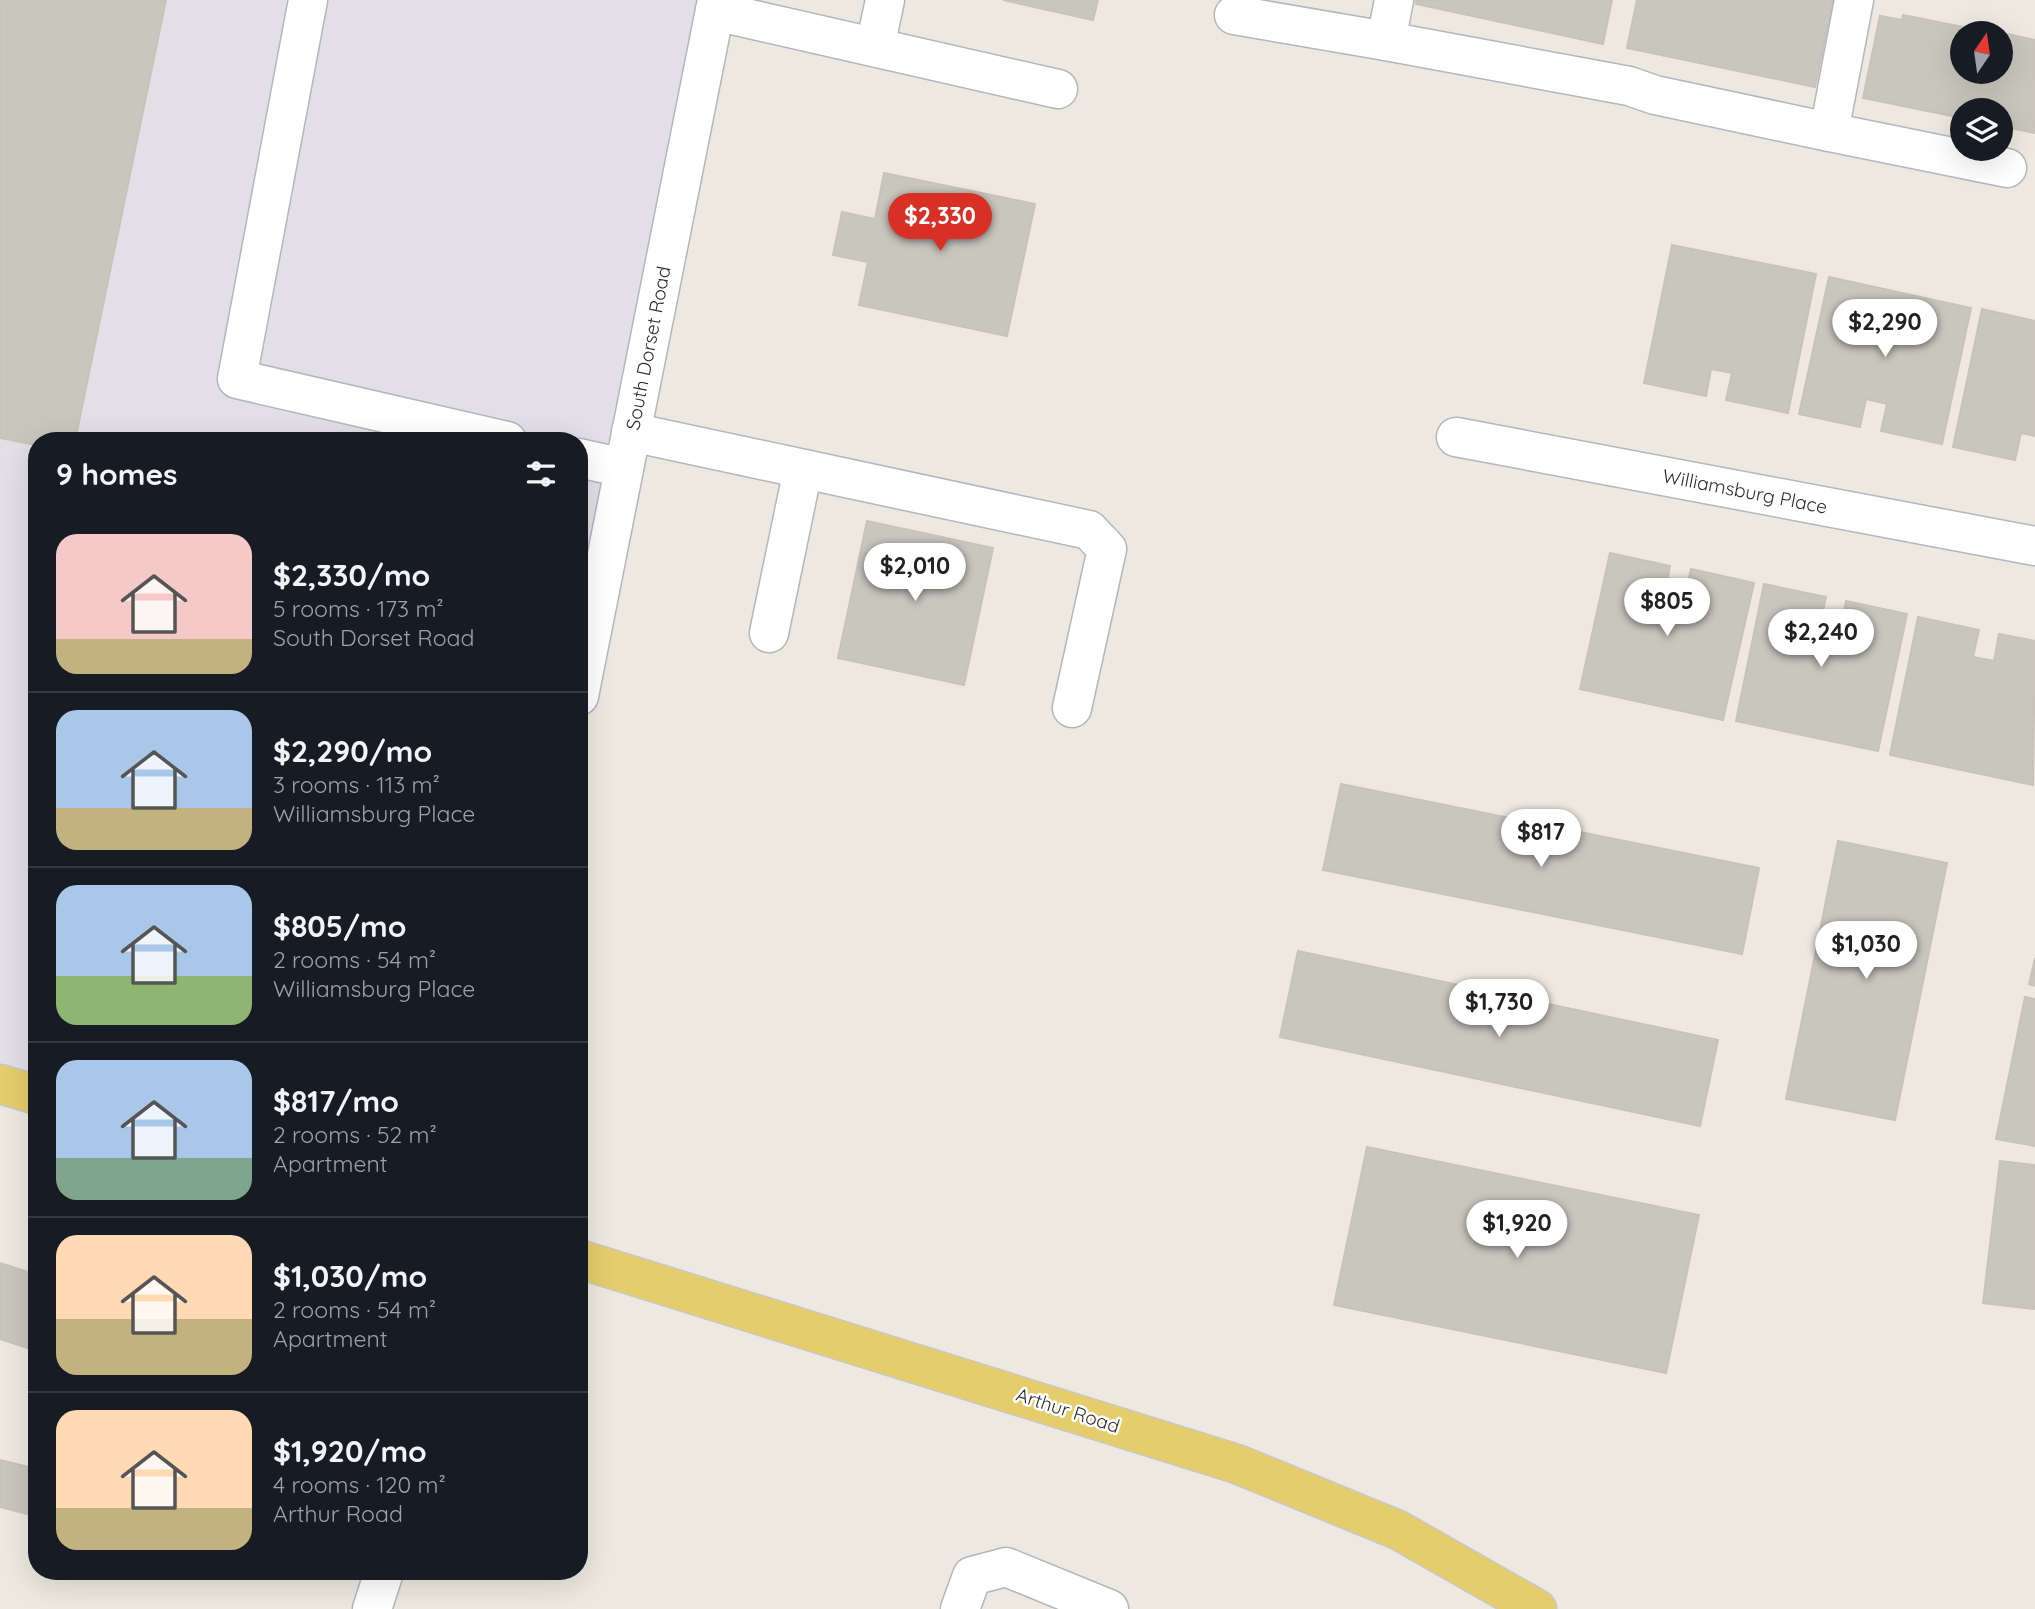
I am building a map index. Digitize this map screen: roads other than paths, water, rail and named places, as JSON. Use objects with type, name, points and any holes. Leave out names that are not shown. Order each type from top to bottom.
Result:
[{"type":"main road","points":[[0,1084],[28,1093]]},
{"type":"main road","name":"Arthur Road","points":[[588,1262],[1237,1464],[1398,1530],[1537,1609]]},
{"type":"street","points":[[308,0],[237,379],[468,432]]},
{"type":"street","points":[[874,47],[885,0]]},
{"type":"street","points":[[1386,41],[1394,0]]},
{"type":"street","points":[[1829,132],[1854,0]]},
{"type":"street","points":[[716,5],[874,47],[1058,89]]},
{"type":"street","name":"South Dorset Road","points":[[588,651],[716,5]]},
{"type":"street","points":[[1234,15],[1629,86],[1655,95],[2007,168]]},
{"type":"street","name":"Williamsburg Place","points":[[1456,437],[2035,546]]},
{"type":"street","points":[[588,457],[628,450],[803,468],[1089,530],[1107,549],[1072,708]]},
{"type":"street","points":[[769,633],[803,468]]},
{"type":"street","points":[[960,1609],[972,1576],[1006,1567],[1109,1609]]},
{"type":"street","points":[[372,1609],[381,1580]]}]
